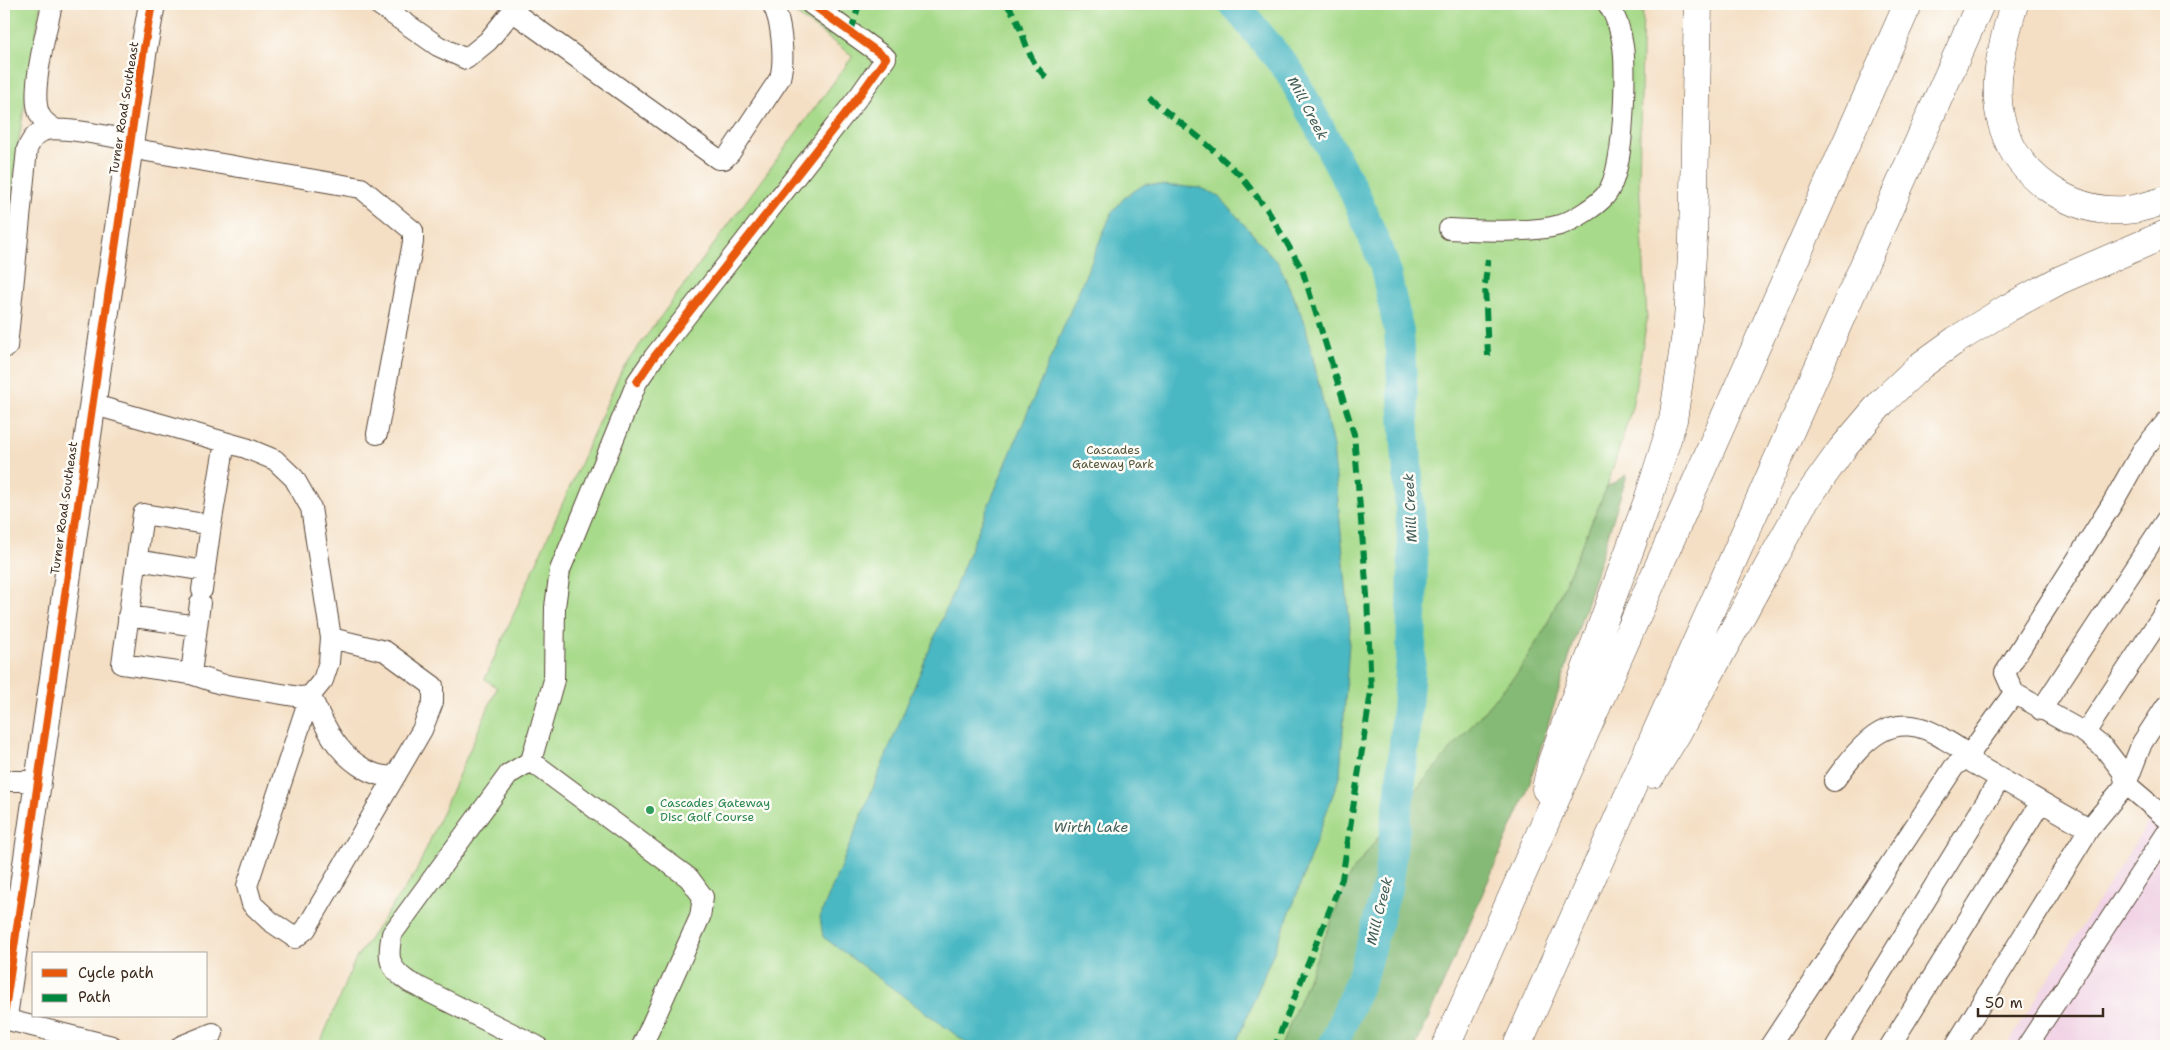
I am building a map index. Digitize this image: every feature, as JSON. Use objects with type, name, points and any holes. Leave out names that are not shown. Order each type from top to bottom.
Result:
[{"type":"highway","points":[[1534,847],[1552,761],[1648,500],[1663,455],[1674,412],[1688,320],[1693,239],[1698,4]]},
{"type":"highway","points":[[1448,1043],[1908,4]]},
{"type":"highway","points":[[1517,1046],[1980,4]]},
{"type":"highway","points":[[2014,4],[2000,60],[2000,110],[2002,126],[2012,148],[2030,174],[2050,190],[2072,201],[2090,206],[2112,210],[2126,210],[2166,200]]},
{"type":"highway","points":[[1601,856],[1676,736],[1802,505],[1842,449],[1882,402],[1920,366],[1956,340],[2008,308],[2068,276],[2166,234]]},
{"type":"main road","name":"Turner Road Southeast","points":[[4,1018],[36,781],[91,404],[152,4]]},
{"type":"street","points":[[52,4],[35,94],[39,112],[45,123],[55,129],[361,188],[413,230],[377,434]]},
{"type":"street","points":[[378,4],[438,46],[466,59],[488,41],[515,8],[718,160],[724,159],[730,152],[780,78],[784,65],[777,12],[772,4]]},
{"type":"street","points":[[537,1046],[409,982],[396,973],[390,962],[389,949],[392,934],[509,774],[531,761],[554,680],[555,607],[560,570],[637,382],[654,357],[859,96],[886,58],[811,4]]},
{"type":"street","points":[[1450,230],[1481,232],[1559,225],[1574,218],[1605,195],[1617,167],[1623,119],[1625,63],[1616,18],[1608,4]]},
{"type":"street","points":[[7,347],[27,149],[33,138],[43,131],[55,129]]},
{"type":"street","points":[[91,404],[225,442],[275,460],[294,478],[311,508],[330,638],[329,662],[323,680],[310,696],[246,886],[252,904],[270,921],[295,938],[306,929],[422,730],[433,702],[433,686],[385,651],[330,638]]},
{"type":"street","points":[[2166,422],[2142,451],[2112,504],[2005,672],[2014,693],[2041,710],[2085,733],[2113,759],[2122,771],[2126,784],[2166,818]]},
{"type":"street","points":[[191,674],[211,525],[225,442]]},
{"type":"street","points":[[211,525],[143,514],[122,664],[191,674],[221,684],[300,697],[310,696]]},
{"type":"street","points":[[2041,710],[2166,520]]},
{"type":"street","points":[[136,560],[202,588]]},
{"type":"street","points":[[2085,733],[2166,610]]},
{"type":"street","points":[[128,616],[197,626]]},
{"type":"street","points":[[1770,1046],[1954,767],[1968,755],[2014,693]]},
{"type":"street","points":[[310,696],[339,747],[364,769],[378,774],[396,775]]},
{"type":"street","points":[[1955,1046],[2089,828],[2126,784],[2142,743],[2166,706]]},
{"type":"street","points":[[1834,781],[1865,742],[1874,735],[1905,726],[1921,728],[1940,736],[1968,755],[1973,763],[2089,828]]},
{"type":"street","points":[[531,761],[689,878],[703,897],[700,917],[642,1046]]},
{"type":"street","points":[[1836,1046],[2000,779]]},
{"type":"street","points":[[4,781],[36,781]]},
{"type":"street","points":[[1890,1046],[2041,802]]},
{"type":"street","points":[[2027,1046],[2166,834]]},
{"type":"street","points":[[4,1018],[112,1046]]},
{"type":"street","points":[[182,1046],[213,1034]]},
{"type":"shaded area","points":[[2166,794],[2166,1046],[2006,1046]]},
{"type":"green space","points":[[4,4],[41,4],[17,151],[4,273]]},
{"type":"green space","name":"Cascades Gateway Park","points":[[782,4],[1643,4],[1639,179],[1647,320],[1632,407],[1607,487],[1546,627],[1519,671],[1400,808],[1350,875],[1281,1046],[319,1046],[355,960],[416,872],[497,688],[485,679],[622,369],[853,56]]},
{"type":"green space","points":[[1627,475],[1526,794],[1416,1046],[1281,1046],[1350,875],[1400,808],[1519,671],[1546,627],[1607,487]]},
{"type":"water","name":"Wirth Lake","points":[[1145,184],[1201,188],[1219,196],[1279,264],[1305,323],[1333,446],[1350,628],[1340,775],[1293,905],[1235,1046],[971,1046],[823,937],[820,917],[989,504],[1112,212],[1125,197]]},
{"type":"waterway","name":"Mill Creek","points":[[1234,4],[1289,71],[1355,194],[1384,264],[1399,332],[1413,561],[1411,659],[1400,791],[1387,888],[1363,973],[1333,1046]]},
{"type":"marked path","points":[[851,32],[859,4]]},
{"type":"marked path","points":[[1006,4],[1017,22],[1032,59],[1046,77]]},
{"type":"marked path","points":[[1149,98],[1201,139],[1240,175],[1268,211],[1302,269],[1354,434],[1367,595],[1371,692],[1342,879],[1275,1046]]},
{"type":"marked path","points":[[1488,259],[1485,284],[1488,356]]},
{"type":"cycle path","points":[[4,1017],[144,48],[152,4]]},
{"type":"cycle path","points":[[637,382],[654,357],[859,96],[886,58],[811,4]]},
{"type":"place","name":"Cascades Gateway Disc Golf Course","points":[[650,810]]}]
